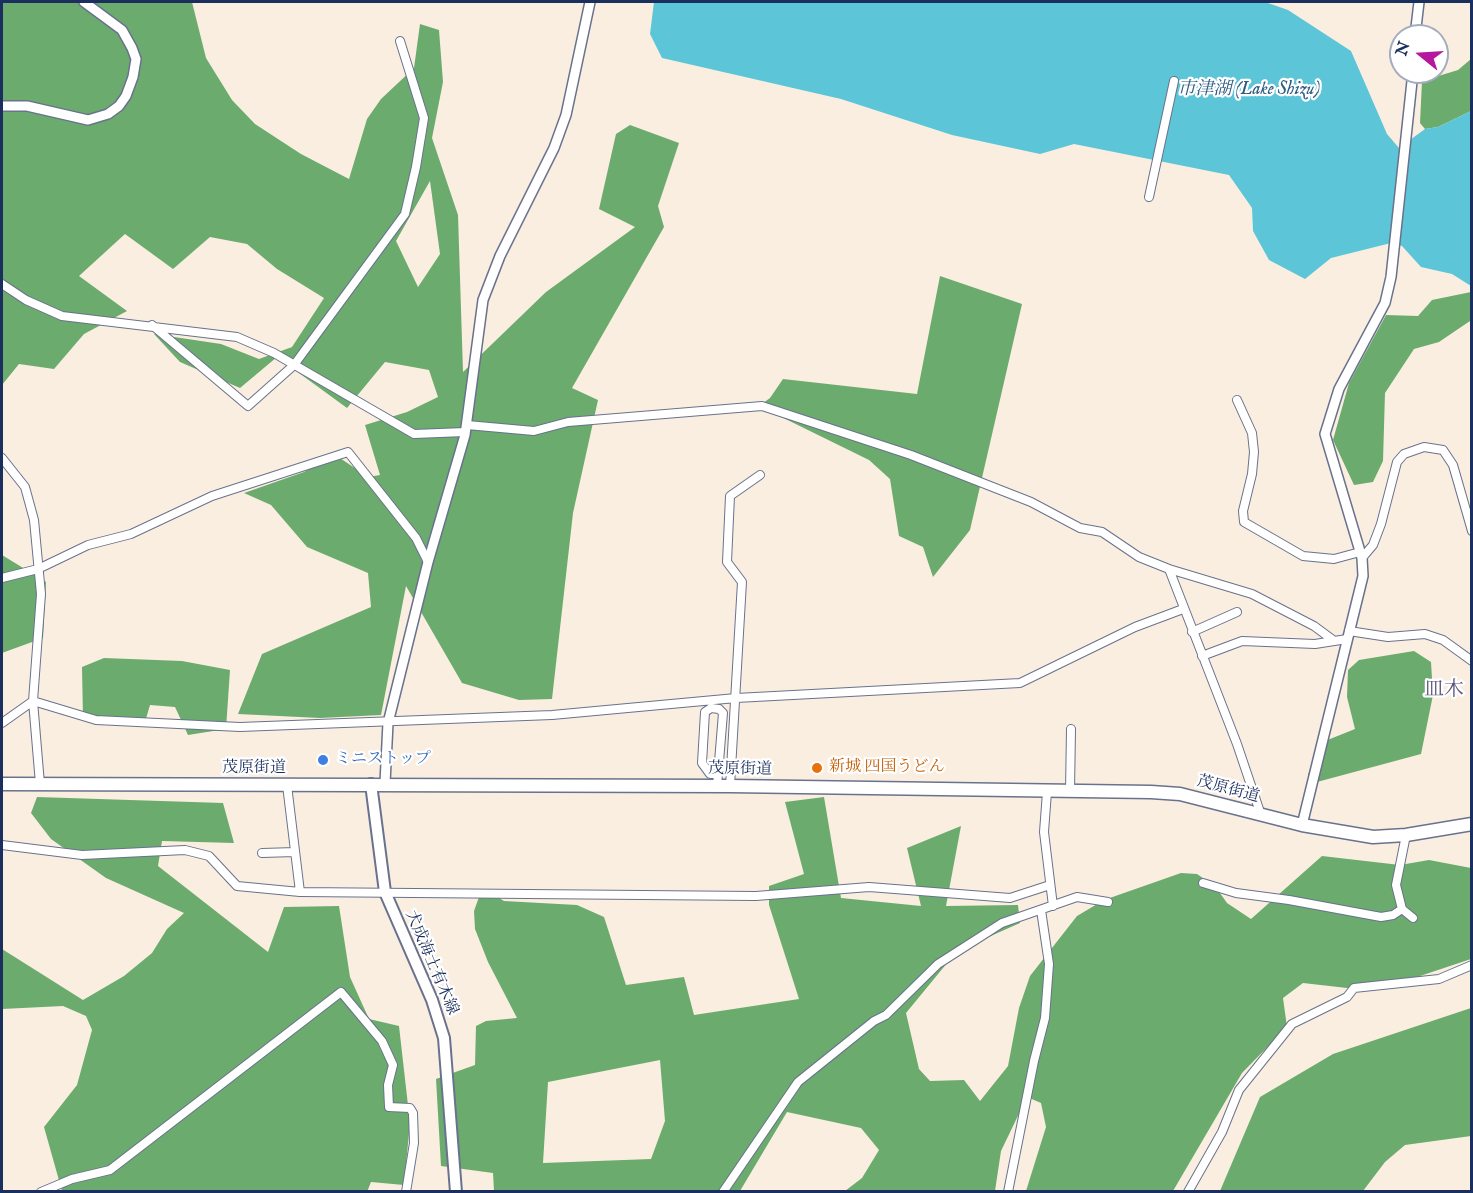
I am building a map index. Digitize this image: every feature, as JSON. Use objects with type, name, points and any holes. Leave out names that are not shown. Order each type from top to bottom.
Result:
[{"type":"main road","name":"茂原街道","points":[[2,784],[287,785],[718,780],[730,786],[1180,794],[1302,825],[1373,837],[1406,835],[1472,824]]},
{"type":"main road","name":"犬成海士有木線","points":[[370,783],[386,892],[440,1021],[448,1079],[456,1191]]},
{"type":"street","points":[[2,106],[27,106],[88,120],[108,114],[119,106],[126,96],[133,77],[136,59],[122,30],[84,2]]},
{"type":"street","points":[[386,783],[388,723],[428,562],[466,428],[483,300],[500,256],[554,148],[566,116],[590,2]]},
{"type":"street","points":[[1417,24],[1419,2]]},
{"type":"street","points":[[152,325],[248,406],[294,365],[405,214],[424,118],[400,41]]},
{"type":"street","points":[[1149,194],[1174,81]]},
{"type":"street","points":[[1302,825],[1363,576],[1361,555],[1325,434],[1340,388],[1384,303],[1391,277],[1412,84]]},
{"type":"street","points":[[2,284],[26,300],[62,316],[152,325],[237,337],[257,343],[414,434],[434,435],[466,428],[534,430],[568,422],[762,406],[911,455],[1031,502],[1071,524],[1102,532],[1139,557],[1169,569],[1252,594],[1314,626],[1333,640]]},
{"type":"street","points":[[1237,400],[1252,433],[1254,452],[1252,474],[1243,511],[1244,522],[1303,556],[1334,559],[1361,555],[1373,545],[1381,524],[1397,462],[1404,454],[1424,447],[1443,450],[1453,465],[1472,531]]},
{"type":"street","points":[[2,578],[38,569],[88,545],[131,534],[212,496],[348,452],[416,538],[428,562]]},
{"type":"street","points":[[2,458],[25,488],[31,503],[41,616],[33,701],[40,784]]},
{"type":"street","points":[[730,786],[742,582],[727,562],[730,496],[760,475]]},
{"type":"street","points":[[1169,569],[1237,744],[1261,815]]},
{"type":"street","points":[[33,701],[96,720],[240,727],[552,715],[736,698],[1020,683],[1135,627],[1183,609]]},
{"type":"street","points":[[1192,632],[1237,612]]},
{"type":"street","points":[[1202,656],[1242,641],[1315,644],[1348,635],[1388,637],[1425,634],[1443,640],[1472,661]]},
{"type":"street","points":[[2,723],[33,701]]},
{"type":"street","points":[[711,708],[719,709],[723,713],[718,780],[702,764],[705,712],[711,708]]},
{"type":"street","points":[[1070,791],[1071,729]]},
{"type":"street","points":[[287,785],[300,892]]},
{"type":"street","points":[[1047,792],[1044,832],[1053,906]]},
{"type":"street","points":[[1406,835],[1396,885],[1402,909],[1413,918]]},
{"type":"street","points":[[2,845],[82,855],[185,850],[209,856],[237,886],[300,892],[756,896],[858,887],[1010,898],[1050,885]]},
{"type":"street","points":[[262,853],[295,852]]},
{"type":"street","points":[[1203,883],[1236,893],[1381,917],[1393,915],[1402,909]]},
{"type":"street","points":[[723,1191],[798,1082],[874,1021],[886,1015],[938,964],[1002,923],[1077,897],[1108,902]]},
{"type":"street","points":[[1008,1191],[1045,1018],[1049,964],[1041,910]]},
{"type":"street","points":[[1188,1191],[1222,1132],[1239,1090],[1292,1024],[1347,997],[1354,988],[1439,979],[1472,965]]},
{"type":"street","points":[[41,1191],[72,1179],[110,1170],[341,992],[382,1041],[393,1065],[388,1086],[389,1107],[410,1108],[413,1113],[414,1143],[406,1191]]},
{"type":"green space","points":[[2,2],[192,2],[206,58],[232,100],[255,124],[301,154],[349,179],[367,119],[381,99],[414,68],[420,24],[439,30],[443,82],[432,138],[458,215],[463,372],[546,292],[635,227],[599,209],[616,134],[630,125],[679,143],[658,206],[664,227],[572,388],[598,400],[573,513],[552,699],[519,700],[462,683],[406,586],[381,715],[320,718],[238,714],[262,654],[371,607],[368,573],[307,547],[271,505],[244,493],[304,472],[334,454],[368,477],[380,475],[365,425],[407,412],[438,397],[429,370],[385,362],[347,408],[277,357],[240,388],[180,362],[154,334],[221,344],[259,359],[292,347],[324,298],[277,269],[247,244],[210,237],[173,269],[125,234],[79,276],[127,311],[84,334],[54,369],[19,364],[2,385]],"holes":[[[430,181],[440,254],[418,287],[396,241]]]},
{"type":"green space","points":[[1471,59],[1471,111],[1438,127],[1425,129],[1420,123],[1422,84],[1449,84],[1449,73],[1458,70]]},
{"type":"green space","points":[[940,276],[1022,304],[970,530],[933,577],[923,547],[899,536],[890,479],[869,460],[759,406],[770,398],[783,379],[917,394]]},
{"type":"green space","points":[[1471,292],[1471,324],[1470,321],[1439,342],[1414,349],[1385,393],[1383,461],[1373,482],[1354,485],[1333,440],[1349,383],[1386,315],[1418,316],[1432,300]]},
{"type":"green space","points":[[2,555],[46,582],[43,638],[2,653]]},
{"type":"green space","points":[[1414,651],[1431,662],[1433,695],[1421,754],[1317,782],[1308,775],[1320,743],[1355,729],[1347,697],[1348,670],[1359,660]]},
{"type":"green space","points":[[104,658],[182,661],[230,670],[226,729],[188,735],[175,707],[150,705],[145,722],[83,719],[82,667]]},
{"type":"green space","points":[[37,797],[223,803],[234,843],[162,841],[158,866],[268,952],[284,907],[339,906],[350,977],[369,1019],[399,1026],[410,1123],[404,1185],[371,1182],[367,1192],[62,1191],[44,1127],[77,1085],[92,1030],[86,1016],[63,1006],[2,1009],[2,949],[83,1000],[124,976],[152,953],[167,929],[184,913],[106,878],[51,839],[31,813]]},
{"type":"green space","points":[[824,797],[841,898],[921,906],[907,848],[961,826],[946,906],[1018,905],[1020,923],[957,951],[906,1013],[919,1069],[930,1081],[964,1080],[980,1101],[1008,1066],[1019,1008],[1030,976],[1077,916],[1104,900],[1181,873],[1197,874],[1215,886],[1227,903],[1251,919],[1322,856],[1400,865],[1429,860],[1471,868],[1471,959],[1417,977],[1347,988],[1303,983],[1283,998],[1287,1027],[1242,1073],[1173,1191],[1026,1191],[1046,1127],[1041,1103],[1027,1097],[1001,1151],[995,1191],[845,1191],[862,1178],[879,1150],[861,1128],[787,1112],[740,1191],[494,1191],[493,1173],[441,1166],[436,1079],[475,1065],[476,1026],[486,1021],[517,1018],[488,962],[475,929],[474,911],[479,897],[491,893],[504,901],[577,905],[604,917],[626,985],[684,977],[694,1015],[799,999],[769,905],[769,886],[804,874],[785,802]],"holes":[[[660,1060],[665,1121],[651,1159],[543,1163],[548,1082]]]},
{"type":"green space","points":[[1471,1008],[1471,1136],[1405,1145],[1385,1162],[1363,1191],[1220,1191],[1260,1097],[1333,1054]]},
{"type":"water","name":"市津湖 (Lake Shizu)","points":[[654,2],[1265,2],[1288,10],[1351,51],[1387,134],[1399,148],[1425,129],[1438,127],[1471,111],[1471,286],[1452,274],[1421,267],[1402,246],[1391,243],[1331,258],[1305,279],[1269,260],[1253,231],[1252,208],[1229,175],[1074,144],[1040,154],[952,135],[841,99],[662,58],[650,34]]},
{"type":"place","name":"ミニストップ","points":[[323,760]]},
{"type":"place","name":"新城 四国うどん","points":[[817,768]]},
{"type":"district","name":"皿木","points":[[1444,691]]}]
